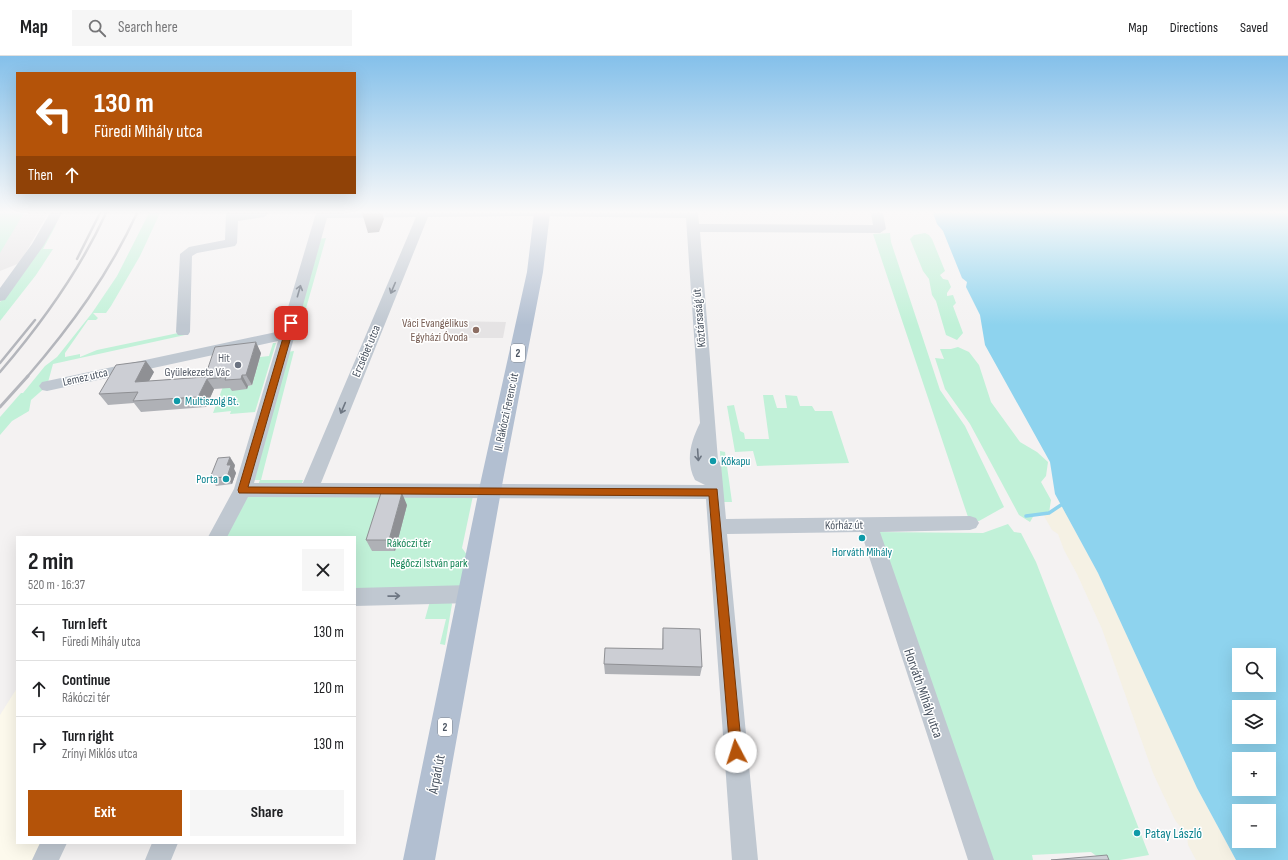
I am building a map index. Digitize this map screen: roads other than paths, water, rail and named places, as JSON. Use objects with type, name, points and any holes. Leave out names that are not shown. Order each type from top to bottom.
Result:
[{"type":"main road","name":"II. Rákóczi Ferenc út","points":[[490,491],[535,272],[536,251]]},
{"type":"main road","name":"2","points":[[471,594],[490,491]]},
{"type":"main road","name":"Árpád út","points":[[420,860],[471,594]]},
{"type":"street","points":[[0,297],[34,251]]},
{"type":"street","points":[[183,332],[186,254],[192,251]]},
{"type":"street","points":[[218,536],[242,490],[312,251]]},
{"type":"street","name":"Erzsébet utca","points":[[309,490],[408,251]]},
{"type":"street","name":"Köztársaság út","points":[[695,251],[745,860]]},
{"type":"street","name":"Lemez utca","points":[[47,386],[288,334]]},
{"type":"street","points":[[708,424],[697,445],[698,461],[701,475],[712,474]]},
{"type":"street","points":[[242,490],[490,491],[712,474]]},
{"type":"street","name":"Kórház út","points":[[717,527],[970,523]]},
{"type":"street","name":"Horváth Mihály utca","points":[[868,525],[981,860]]},
{"type":"street","points":[[356,596],[471,594]]},
{"type":"street","points":[[45,860],[53,844]]},
{"type":"street","points":[[158,860],[165,844]]},
{"type":"water","points":[[951,251],[1288,251],[1288,860],[1236,860],[1197,788],[1098,573],[1055,494],[1050,462],[985,345],[980,315],[966,287],[967,282],[962,278]]},
{"type":"waterway","points":[[1026,516],[1049,513],[1061,505]]},
{"type":"railway","points":[[77,259],[81,251]]},
{"type":"railway","points":[[0,372],[45,316],[87,251]]},
{"type":"railway","points":[[27,377],[74,319],[118,251]]},
{"type":"railway","points":[[0,363],[35,320]]},
{"type":"railway","points":[[0,407],[28,376]]},
{"type":"place","name":"Váci Evangélikus Egyházi Óvoda","points":[[476,330]]},
{"type":"place","name":"Hit Gyülekezete Vác","points":[[238,365]]},
{"type":"place","name":"Multiszolg Bt.","points":[[177,401]]},
{"type":"place","name":"Kőkapu","points":[[713,461]]},
{"type":"place","name":"Porta","points":[[226,479]]},
{"type":"place","name":"Horváth Mihály","points":[[862,538]]},
{"type":"place","name":"Patay László","points":[[1137,833]]},
{"type":"park label","name":"Rákóczi tér","points":[[409,543]]},
{"type":"park label","name":"Regőczi István park","points":[[429,563]]}]
